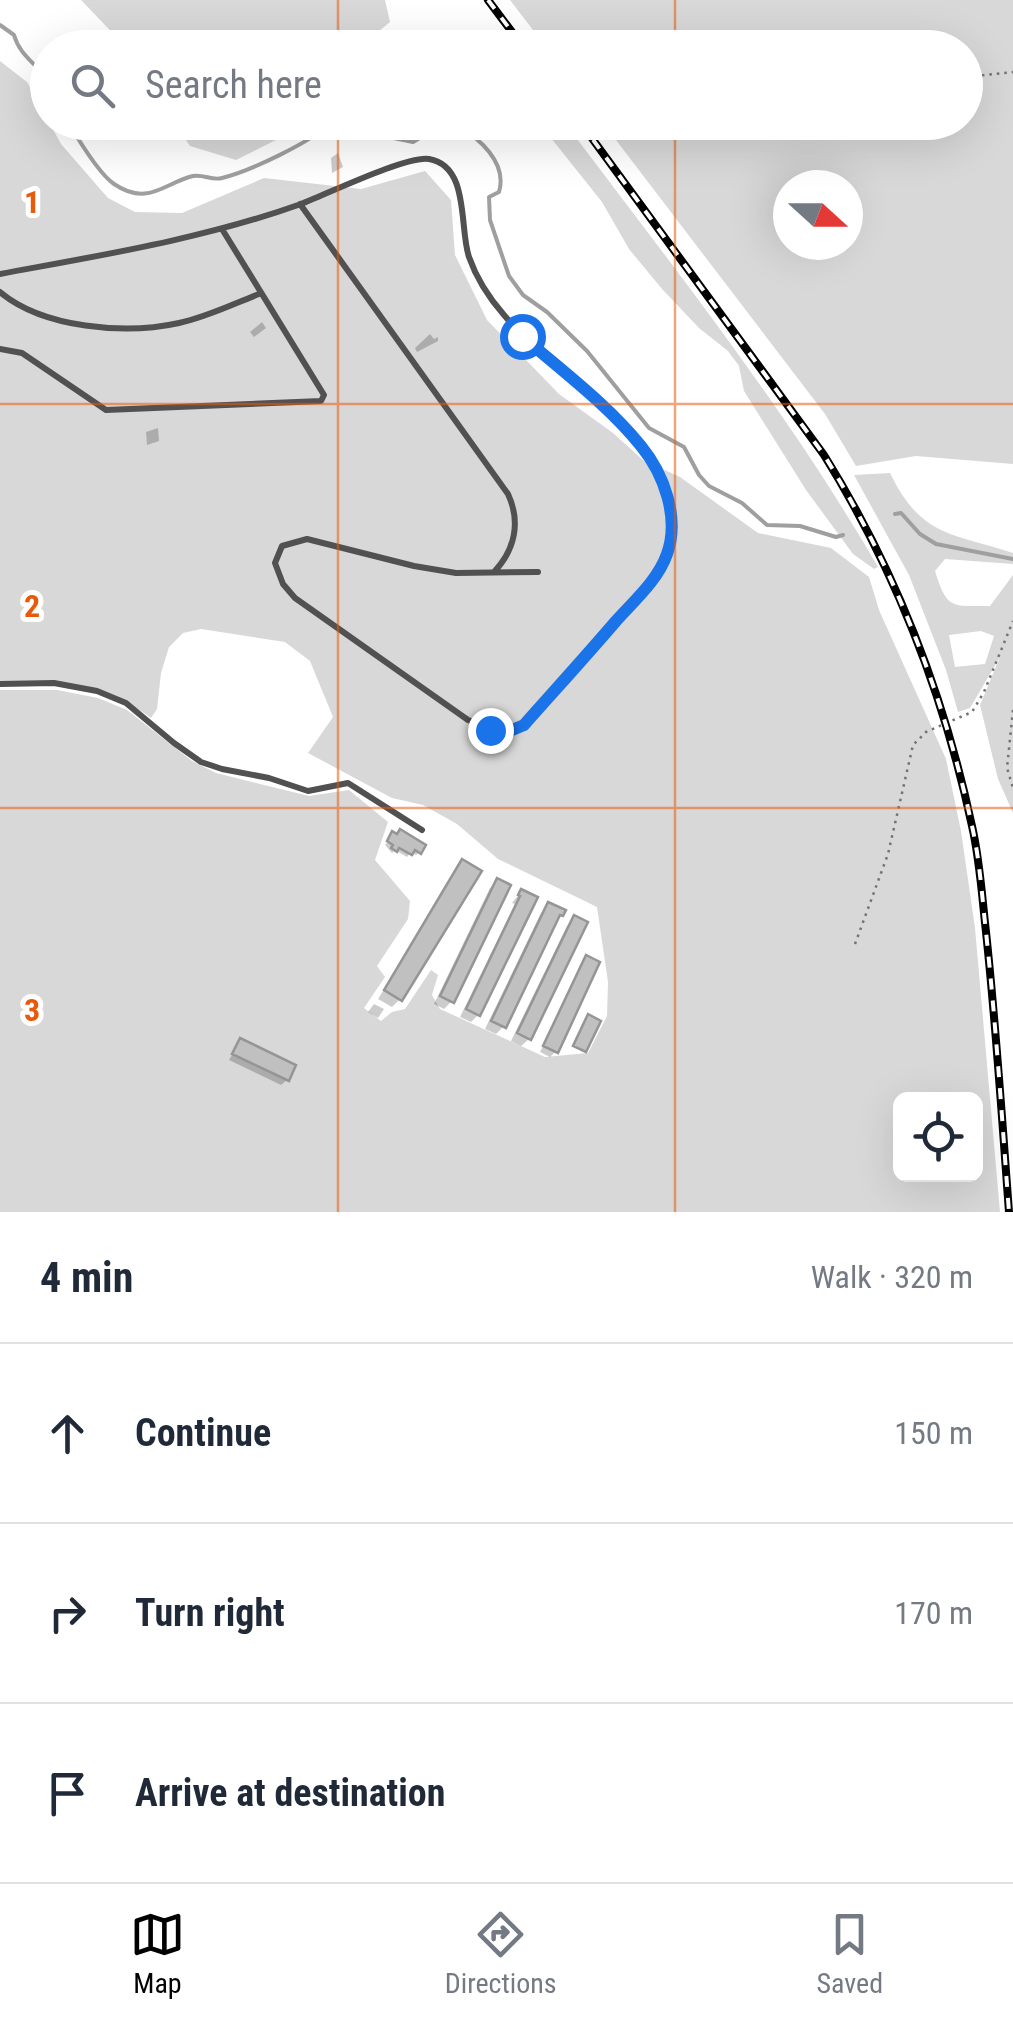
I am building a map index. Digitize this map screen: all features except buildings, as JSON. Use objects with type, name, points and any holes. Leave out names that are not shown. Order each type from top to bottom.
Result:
[{"type":"lane","points":[[0,274],[133,251],[222,229],[416,159],[428,158],[448,168],[458,190],[462,231],[470,259],[500,312],[618,420],[644,449],[670,506],[669,550],[649,584],[524,725],[505,733],[454,712],[295,598],[282,584],[275,563],[282,546],[301,539],[456,573],[538,572]]},
{"type":"lane","points":[[300,204],[508,494],[516,514],[516,528],[506,559],[494,572]]},
{"type":"lane","points":[[0,348],[22,353],[106,410],[322,401],[324,395],[222,229]]},
{"type":"lane","points":[[0,292],[31,311],[105,326],[180,323],[260,294]]},
{"type":"lane","points":[[0,684],[54,683],[97,691],[126,703],[201,762],[308,790],[348,784],[422,830]]},
{"type":"path","points":[[983,75],[1013,72]]},
{"type":"path","points":[[854,944],[888,854],[913,745],[926,732],[972,712],[1013,621]]},
{"type":"path","points":[[1013,710],[1007,768],[1013,788]]},
{"type":"shaded area","points":[[81,0],[385,0],[390,22],[380,30],[110,30]]},
{"type":"shaded area","points":[[510,0],[1013,0],[1013,464],[916,456],[856,466],[825,414],[616,140],[983,140],[983,30],[533,30]]},
{"type":"shaded area","points":[[0,61],[30,87],[30,140],[59,140],[108,198],[135,212],[182,213],[264,178],[361,189],[425,171],[451,200],[455,255],[487,320],[559,394],[643,460],[680,477],[758,533],[831,548],[869,577],[879,610],[946,759],[961,831],[975,928],[1000,1212],[0,1212],[0,690],[57,690],[98,698],[127,710],[192,761],[216,773],[309,796],[349,790],[388,822],[375,860],[410,901],[408,919],[377,966],[385,977],[364,1008],[381,1021],[392,1012],[405,1009],[431,970],[438,975],[432,995],[440,1009],[545,1057],[588,1053],[607,1016],[608,982],[597,907],[498,859],[457,824],[423,805],[392,798],[308,753],[333,717],[310,661],[285,642],[201,629],[183,633],[169,647],[157,709],[151,718],[116,698],[79,688],[0,682]]},
{"type":"shaded area","points":[[186,140],[276,140],[236,160],[190,146]]},
{"type":"shaded area","points":[[553,140],[578,140],[768,396],[878,567],[874,569],[853,554],[806,490],[744,391],[739,366],[662,289],[629,249],[602,202]]},
{"type":"shaded area","points":[[890,473],[926,521],[955,536],[1013,553],[1013,564],[945,559],[935,571],[948,599],[967,606],[990,606],[1013,575],[1013,813],[998,779],[980,705],[1000,657],[970,708],[958,712],[909,575],[854,475]],"holes":[[[981,631],[994,636],[985,664],[955,667],[949,635]]]},
{"type":"waterway","points":[[0,25],[14,35],[30,61]]},
{"type":"waterway","points":[[79,140],[108,179],[137,193],[155,191],[193,176],[218,179],[233,175],[306,140]]},
{"type":"waterway","points":[[403,140],[416,140]]},
{"type":"waterway","points":[[477,140],[499,171],[499,192],[489,197],[490,220],[509,276],[523,295],[547,312],[587,351],[649,428],[684,447],[709,486],[742,503],[767,525],[800,526],[836,537],[843,535]]},
{"type":"waterway","points":[[895,514],[901,513],[920,534],[936,544],[1013,559]]},
{"type":"railway","points":[[488,0],[510,30]]},
{"type":"railway","points":[[593,140],[824,455],[873,543],[914,634],[961,777],[977,852],[1009,1212]]},
{"type":"route","points":[[490,730],[505,733],[524,725],[662,568],[672,530],[670,506],[644,449],[618,420],[522,336]]}]
